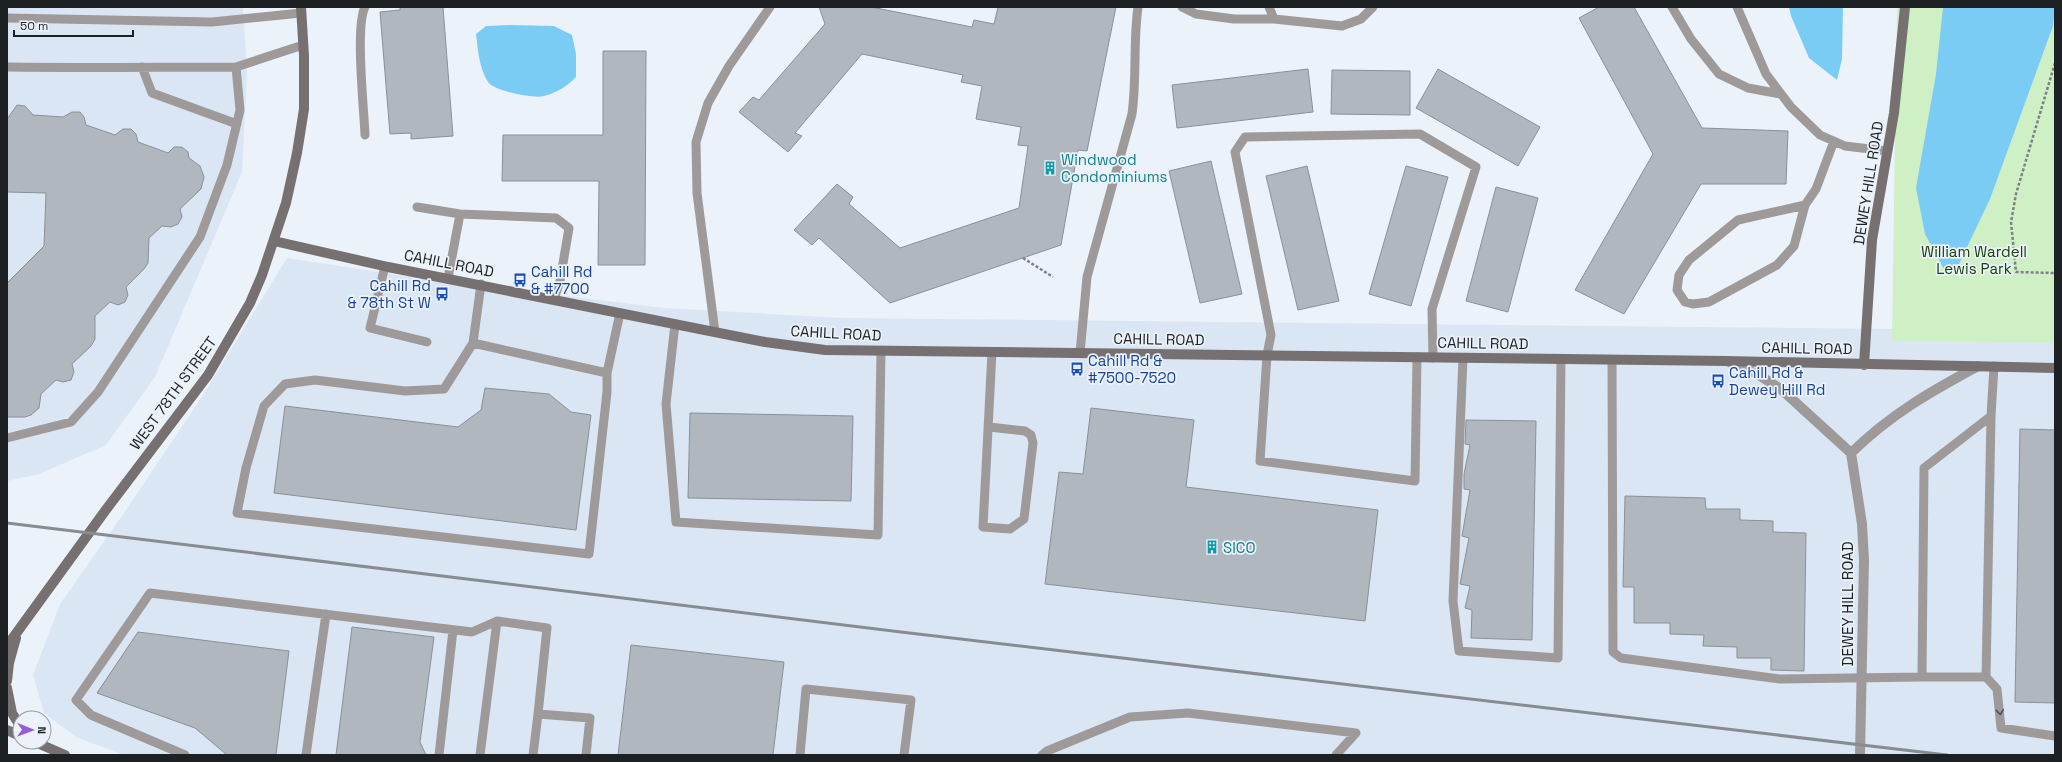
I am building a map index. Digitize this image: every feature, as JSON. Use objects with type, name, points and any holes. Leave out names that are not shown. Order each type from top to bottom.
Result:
[{"type":"street","name":"DEWEY HILL ROAD","points":[[1864,365],[1872,240],[1895,106],[1905,7]]},
{"type":"street","name":"WEST 78TH STREET","points":[[7,646],[104,511],[208,375],[250,303],[274,241],[286,203],[304,110],[304,44],[301,10]]},
{"type":"street","name":"CAHILL ROAD","points":[[274,241],[385,266],[481,284],[764,342],[825,350],[1727,361],[2055,368]]},
{"type":"street","points":[[1727,361],[1759,375],[1782,390],[1852,453],[1890,418],[1919,398],[1978,366]]},
{"type":"street","name":"DEWEY HILL ROAD","points":[[1852,453],[1862,524],[1864,560],[1860,755]]},
{"type":"street","points":[[7,638],[19,629]]},
{"type":"street","points":[[7,680],[9,663],[19,629]]},
{"type":"street","points":[[7,688],[12,713]]},
{"type":"street","points":[[52,749],[66,755]]},
{"type":"lane","points":[[365,7],[361,16],[360,43],[365,135]]},
{"type":"lane","points":[[716,332],[697,194],[696,142],[708,103],[729,66],[770,7]]},
{"type":"lane","points":[[1080,353],[1087,277],[1132,114],[1135,91],[1136,23],[1138,7]]},
{"type":"lane","points":[[1182,7],[1196,14],[1234,19],[1274,19],[1342,26],[1361,19],[1373,7]]},
{"type":"lane","points":[[1269,7],[1274,19]]},
{"type":"lane","points":[[1672,7],[1691,39],[1719,74],[1748,88],[1781,94]]},
{"type":"lane","points":[[1737,7],[1766,74],[1791,107],[1820,135],[1845,146],[1887,151]]},
{"type":"lane","points":[[7,18],[212,22],[301,10]]},
{"type":"lane","points":[[7,67],[106,69],[142,67],[236,67],[304,44]]},
{"type":"lane","points":[[142,67],[152,93],[237,124]]},
{"type":"lane","points":[[7,438],[71,422],[98,392],[200,237],[227,165],[240,110],[236,67]]},
{"type":"lane","points":[[1416,357],[1415,481],[1260,462],[1267,356],[1271,335],[1235,152],[1246,137],[1420,134],[1476,167],[1432,309],[1434,358]]},
{"type":"lane","points":[[1805,205],[1738,220],[1689,260],[1679,275],[1676,290],[1684,302],[1693,304],[1709,302],[1777,265],[1794,246],[1805,205],[1816,190],[1834,141]]},
{"type":"lane","points":[[417,207],[460,214],[556,218],[569,228],[560,281],[554,299]]},
{"type":"lane","points":[[448,278],[460,214]]},
{"type":"lane","points":[[385,266],[370,328],[427,342]]},
{"type":"lane","points":[[481,284],[473,343],[444,389],[405,391],[315,380],[285,384],[264,406],[246,468],[237,513],[589,554],[607,392],[606,373],[620,313]]},
{"type":"lane","points":[[675,324],[666,404],[676,522],[878,535],[881,351]]},
{"type":"lane","points":[[473,343],[606,373]]},
{"type":"lane","points":[[989,427],[1025,431],[1031,434],[1033,443],[1024,518],[1010,529],[982,527],[989,427],[992,352]]},
{"type":"lane","points":[[1463,358],[1453,601],[1459,651],[1558,658],[1561,359]]},
{"type":"lane","points":[[1612,360],[1613,652],[1621,658],[1780,679],[1862,677],[1986,677]]},
{"type":"lane","points":[[1994,366],[1990,416],[1986,677],[1997,689],[2001,728],[2055,736]]},
{"type":"lane","points":[[1922,677],[1924,468],[1990,416]]},
{"type":"lane","points":[[185,755],[91,715],[76,700],[150,593],[472,632],[497,621],[547,628],[533,755]]},
{"type":"lane","points":[[306,755],[326,614]]},
{"type":"lane","points":[[480,755],[497,621]]},
{"type":"lane","points":[[439,755],[453,630]]},
{"type":"lane","points":[[800,755],[806,689],[912,700],[904,755]]},
{"type":"lane","points":[[1042,755],[1047,751],[1130,717],[1188,713],[1356,733],[1336,755]]},
{"type":"lane","points":[[538,714],[590,718],[586,755]]},
{"type":"path","points":[[2055,63],[2016,194],[2011,222],[2016,272],[2055,273]]},
{"type":"path","points":[[1024,258],[1053,277]]},
{"type":"shaded area","points":[[7,7],[243,7],[247,73],[242,172],[155,377],[106,445],[39,474],[7,481]]},
{"type":"shaded area","points":[[287,258],[405,276],[664,308],[842,318],[1893,329],[2055,335],[2055,755],[124,755],[76,737],[52,719],[52,710],[43,710],[33,675],[60,604],[124,513],[203,395]]},
{"type":"green space","name":"William Wardell Lewis Park","points":[[1897,7],[2055,7],[2055,343],[1892,341]]},
{"type":"water","points":[[1789,7],[1843,7],[1842,59],[1837,80],[1809,58],[1791,16]]},
{"type":"water","points":[[1943,7],[2055,7],[2053,26],[1990,199],[1959,264],[1947,275],[1925,234],[1916,188],[1936,74]]},
{"type":"water","points":[[486,26],[554,26],[572,35],[576,54],[576,77],[566,86],[557,91],[539,97],[514,94],[498,88],[488,82],[485,77],[478,53],[476,34]]},
{"type":"building","points":[[400,7],[443,7],[453,136],[411,139],[411,133],[390,134],[380,12],[400,10]]},
{"type":"building","name":"Windwood Condominiums","points":[[819,7],[871,7],[972,27],[974,20],[994,24],[998,7],[1116,7],[1087,151],[1078,150],[1061,245],[890,303],[819,238],[812,245],[794,230],[837,184],[853,197],[849,204],[900,248],[1019,208],[1028,146],[1018,145],[1021,127],[976,119],[982,86],[961,82],[963,75],[862,54],[795,133],[802,136],[788,152],[739,112],[753,97],[759,100],[825,24]]},
{"type":"building","points":[[1599,7],[1634,7],[1702,128],[1788,131],[1786,184],[1701,184],[1624,314],[1575,290],[1653,154],[1579,18]]},
{"type":"building","points":[[603,51],[646,51],[645,265],[598,265],[599,181],[502,181],[503,135],[603,135]]},
{"type":"building","points":[[1308,69],[1313,112],[1177,128],[1172,85]]},
{"type":"building","points":[[1438,69],[1540,127],[1518,166],[1416,108]]},
{"type":"building","points":[[1332,70],[1410,71],[1410,115],[1331,114]]},
{"type":"building","points":[[17,105],[25,106],[33,115],[63,117],[72,112],[80,112],[84,117],[86,125],[115,135],[123,129],[131,129],[136,134],[138,142],[168,153],[174,147],[182,147],[188,152],[189,158],[200,166],[204,177],[201,189],[180,209],[182,217],[178,224],[171,227],[162,226],[149,238],[148,263],[126,287],[128,295],[125,302],[118,305],[110,302],[95,316],[95,339],[91,346],[72,364],[74,372],[71,380],[63,382],[56,380],[41,394],[39,408],[31,415],[25,417],[7,417],[7,283],[44,246],[46,193],[7,192],[7,119]]},
{"type":"building","points":[[1211,161],[1242,294],[1200,303],[1169,171]]},
{"type":"building","points":[[1307,166],[1339,301],[1298,310],[1266,176]]},
{"type":"building","points":[[1406,166],[1448,177],[1411,306],[1369,294]]},
{"type":"building","points":[[1496,187],[1538,198],[1508,312],[1466,301]]},
{"type":"building","points":[[485,388],[549,394],[571,412],[591,415],[576,530],[274,493],[285,406],[458,427],[481,410]]},
{"type":"building","name":"SICO","points":[[1091,408],[1194,420],[1186,487],[1378,510],[1365,621],[1045,584],[1059,472],[1083,474]]},
{"type":"building","points":[[690,413],[853,416],[851,501],[688,498]]},
{"type":"building","points":[[1466,420],[1536,421],[1532,640],[1471,638],[1472,610],[1465,608],[1470,586],[1460,584],[1469,538],[1462,536],[1470,490],[1464,489],[1464,474],[1470,445],[1465,444]]},
{"type":"building","points":[[2020,429],[2055,430],[2055,703],[2015,702]]},
{"type":"building","points":[[1625,496],[1705,498],[1706,509],[1740,509],[1740,520],[1773,521],[1773,532],[1806,533],[1804,671],[1771,670],[1771,658],[1737,658],[1737,647],[1703,646],[1704,635],[1670,634],[1670,623],[1634,623],[1634,587],[1623,587]]},
{"type":"building","points":[[352,627],[434,637],[420,742],[426,755],[336,755]]},
{"type":"building","points":[[138,632],[289,651],[276,755],[227,755],[195,728],[97,693]]},
{"type":"building","points":[[631,645],[784,662],[773,755],[618,755]]},
{"type":"railway","points":[[7,523],[901,632],[1947,755]]},
{"type":"place","name":"Windwood Condominiums","points":[[1050,168]]},
{"type":"place","name":"Cahill Rd & #7700","points":[[520,280]]},
{"type":"place","name":"Cahill Rd & 78th St W","points":[[442,294]]},
{"type":"place","name":"Cahill Rd & #7500-7520","points":[[1077,369]]},
{"type":"place","name":"Cahill Rd & Dewey Hill Rd","points":[[1718,381]]},
{"type":"place","name":"SICO","points":[[1212,547]]}]
